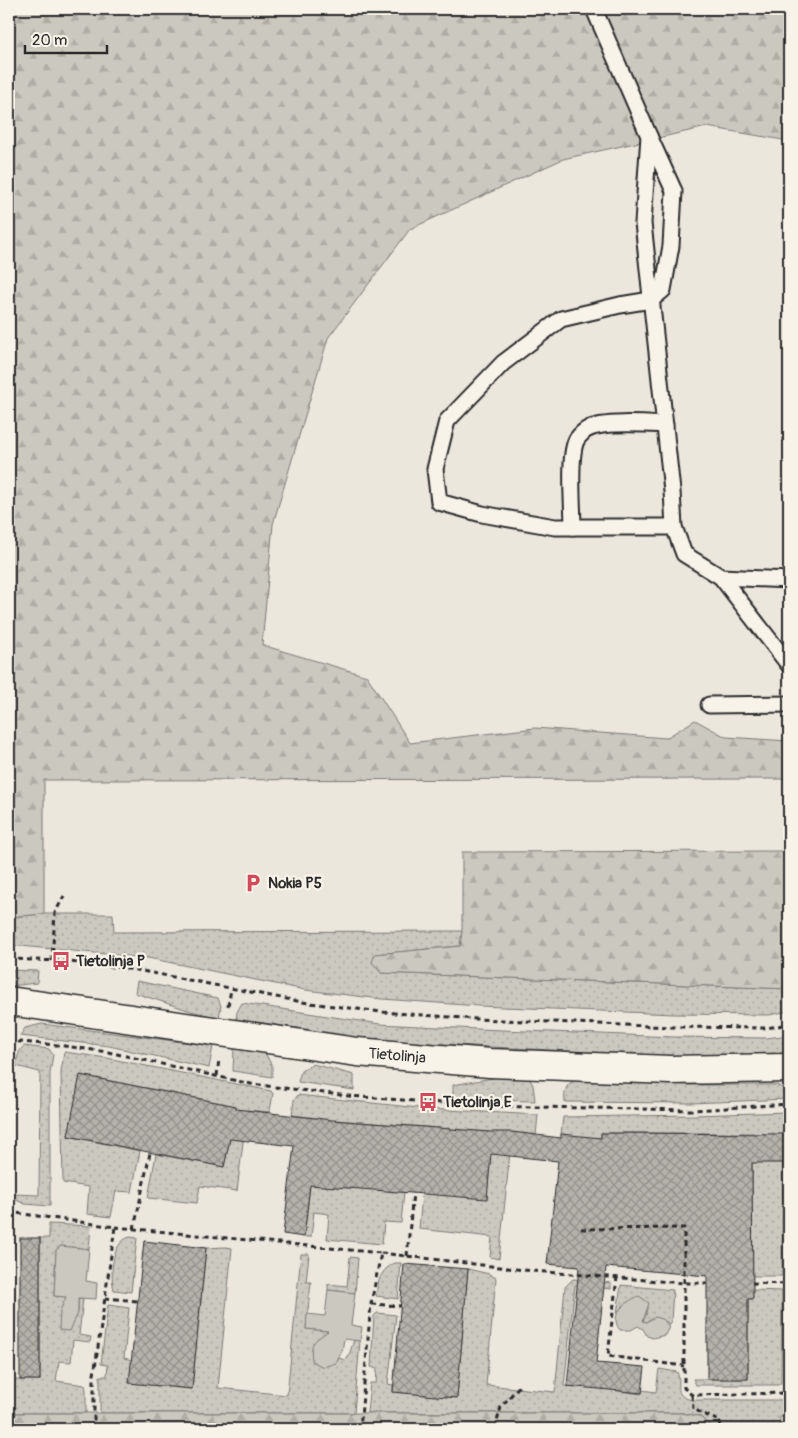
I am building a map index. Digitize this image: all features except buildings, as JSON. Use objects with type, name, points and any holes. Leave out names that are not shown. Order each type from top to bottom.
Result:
[{"type":"street","name":"Tietolinja","points":[[9,1001],[357,1052],[490,1063],[670,1070],[789,1068]]},
{"type":"lane","points":[[594,9],[674,191],[671,246],[663,290],[651,300],[620,304],[561,319],[503,363],[447,421],[435,469],[439,502],[482,514],[555,527],[674,527]]},
{"type":"lane","points":[[649,136],[643,223],[674,527],[684,554],[720,577],[789,665]]},
{"type":"lane","points":[[573,527],[572,471],[573,452],[577,439],[589,428],[619,424],[665,425]]},
{"type":"lane","points":[[720,577],[789,580]]},
{"type":"lane","points":[[708,705],[789,704]]},
{"type":"path","points":[[52,961],[55,913],[64,896]]},
{"type":"path","points":[[9,959],[52,961],[137,970],[302,1002],[381,1012],[478,1019],[673,1027],[767,1028],[789,1024]]},
{"type":"path","points":[[9,1041],[108,1052],[251,1084],[398,1100],[480,1106],[694,1110],[789,1104]]},
{"type":"path","points":[[134,1229],[150,1152]]},
{"type":"path","points":[[407,1256],[413,1193]]},
{"type":"path","points":[[9,1212],[115,1227],[533,1270],[684,1283],[707,1283]]},
{"type":"path","points":[[94,1429],[94,1375],[115,1227]]},
{"type":"path","points":[[581,1229],[684,1228],[684,1388],[692,1395],[789,1393]]},
{"type":"path","points":[[360,1429],[372,1304],[381,1253]]},
{"type":"path","points":[[617,1277],[608,1356],[684,1366]]},
{"type":"path","points":[[752,1283],[789,1284]]},
{"type":"path","points":[[105,1298],[138,1301]]},
{"type":"path","points":[[372,1304],[400,1306]]},
{"type":"path","points":[[495,1429],[500,1407],[521,1384]]},
{"type":"path","points":[[692,1395],[693,1409],[721,1422],[718,1429]]},
{"type":"green space","points":[[9,9],[778,9],[789,19],[789,141],[707,127],[563,159],[410,229],[328,338],[273,524],[262,645],[367,676],[410,743],[535,728],[666,738],[695,720],[726,737],[789,741],[789,779],[44,780],[44,914],[9,917]]},
{"type":"green space","points":[[789,851],[789,989],[381,973],[372,962],[375,954],[460,946],[462,931],[462,852]]},
{"type":"green space","points":[[44,914],[113,914],[114,932],[462,931],[460,946],[375,954],[381,973],[789,989],[789,1011],[769,1015],[674,1014],[479,1006],[382,999],[305,990],[148,958],[9,945],[9,917]]},
{"type":"green space","points":[[9,970],[38,971],[37,983],[9,986]]},
{"type":"green space","points":[[137,981],[218,998],[221,1006],[219,1018],[135,993]]},
{"type":"green space","points":[[242,1003],[380,1024],[674,1037],[767,1038],[789,1035],[789,1054],[768,1056],[671,1056],[377,1040],[298,1031],[236,1019],[237,1012]]},
{"type":"green space","points":[[42,1024],[213,1046],[209,1068],[109,1046],[20,1036],[25,1028]]},
{"type":"green space","points":[[24,1046],[49,1049],[53,1055],[50,1073],[50,1206],[25,1204],[14,1199],[13,1194],[39,1195],[40,1072],[16,1066],[19,1053]]},
{"type":"green space","points":[[234,1048],[265,1053],[272,1066],[272,1077],[233,1071]]},
{"type":"green space","points":[[64,1052],[107,1058],[271,1091],[273,1094],[270,1111],[247,1110],[237,1191],[200,1186],[197,1203],[148,1198],[156,1154],[224,1167],[236,1106],[81,1075],[68,1136],[140,1151],[132,1192],[116,1191],[111,1217],[87,1214],[89,1187],[63,1183],[61,1072]]},
{"type":"green space","points":[[313,1064],[354,1075],[354,1090],[298,1082],[301,1071]]},
{"type":"green space","points":[[498,1077],[529,1078],[533,1085],[535,1101],[480,1100],[453,1097],[453,1085]]},
{"type":"green space","points":[[574,1080],[689,1085],[777,1085],[789,1092],[789,1099],[691,1103],[565,1102],[566,1090]]},
{"type":"green space","points":[[298,1095],[428,1109],[538,1115],[536,1135],[512,1133],[499,1259],[490,1257],[492,1237],[419,1229],[422,1194],[490,1132],[335,1120],[330,1186],[404,1192],[401,1223],[384,1222],[382,1244],[327,1239],[329,1214],[314,1212],[311,1237],[304,1237],[318,1118],[292,1115],[294,1100]]},
{"type":"green space","points":[[789,1112],[789,1134],[783,1134],[782,1276],[752,1276],[752,1133],[601,1133],[601,1209],[561,1134],[563,1117]]},
{"type":"green space","points":[[49,1224],[91,1226],[89,1249],[61,1246],[56,1250],[54,1296],[67,1297],[60,1311],[78,1313],[78,1298],[83,1299],[79,1335],[91,1337],[90,1342],[73,1340],[71,1362],[59,1361],[56,1381],[85,1385],[86,1413],[9,1413],[9,1380],[40,1380],[40,1238],[49,1238]]},
{"type":"green space","points":[[130,1237],[137,1238],[131,1292],[114,1290],[112,1276],[113,1260],[119,1245]]},
{"type":"green space","points":[[61,1246],[89,1249],[86,1281],[97,1283],[96,1299],[78,1298],[78,1313],[70,1331],[59,1330],[60,1311],[66,1297],[54,1296],[56,1250]]},
{"type":"green space","points":[[206,1248],[232,1248],[218,1388],[287,1395],[301,1254],[309,1254],[306,1282],[311,1282],[306,1329],[329,1331],[336,1363],[339,1358],[345,1360],[348,1358],[354,1340],[360,1341],[354,1413],[100,1413],[100,1376],[107,1376],[108,1365],[101,1364],[108,1305],[129,1308],[124,1358],[132,1360],[129,1383],[192,1389]]},
{"type":"green space","points":[[350,1257],[358,1258],[355,1293],[328,1290],[328,1284],[347,1286]]},
{"type":"green space","points":[[395,1263],[401,1263],[398,1299],[376,1296],[381,1276],[386,1269]]},
{"type":"green space","points":[[468,1269],[489,1274],[496,1278],[486,1385],[555,1392],[565,1287],[573,1279],[611,1283],[611,1289],[575,1285],[564,1386],[593,1387],[641,1394],[642,1390],[656,1392],[659,1369],[677,1372],[680,1393],[686,1398],[692,1400],[789,1400],[789,1417],[780,1417],[779,1429],[715,1429],[699,1416],[681,1413],[367,1413],[370,1383],[376,1383],[377,1369],[371,1367],[374,1316],[377,1313],[396,1315],[388,1384],[393,1385],[393,1392],[457,1397]]},
{"type":"green space","points":[[621,1285],[673,1290],[671,1321],[669,1324],[664,1320],[650,1319],[646,1322],[643,1321],[647,1313],[619,1310],[617,1314]]},
{"type":"green space","points":[[328,1290],[355,1293],[351,1325],[362,1327],[360,1341],[344,1339],[342,1351],[336,1363],[323,1367],[312,1361],[312,1346],[316,1340],[328,1331],[306,1329],[307,1314],[325,1316]]},
{"type":"green space","points":[[753,1290],[782,1291],[781,1383],[778,1385],[696,1385],[693,1379],[748,1379],[748,1299]]},
{"type":"green space","points":[[639,1296],[649,1303],[643,1321],[646,1322],[655,1317],[664,1320],[669,1327],[665,1335],[653,1338],[647,1336],[643,1329],[638,1326],[631,1330],[620,1330],[616,1319],[617,1314],[624,1305]]},
{"type":"green space","points":[[9,1413],[681,1413],[699,1416],[715,1429],[9,1429]]},
{"type":"place","name":"Nokia P5","points":[[253,883]]},
{"type":"place","name":"Tietolinja P","points":[[61,961]]},
{"type":"place","name":"Tietolinja E","points":[[428,1102]]}]
